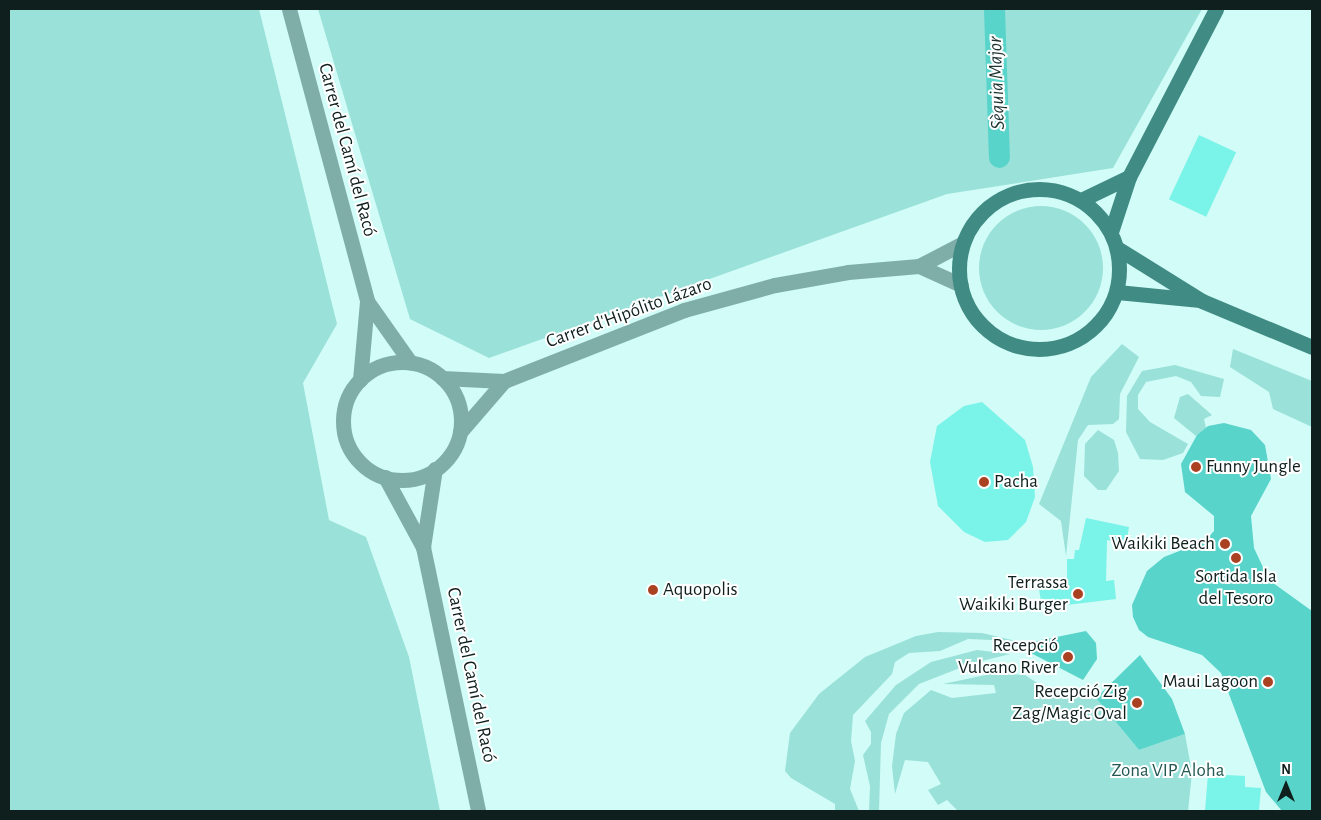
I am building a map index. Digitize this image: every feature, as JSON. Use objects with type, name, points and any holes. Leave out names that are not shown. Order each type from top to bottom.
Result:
[{"type":"street","name":"Carrer del Camí del Racó","points":[[289,9],[367,302],[360,380]]},
{"type":"street","points":[[1111,232],[1129,177],[1216,9]]},
{"type":"street","points":[[1081,200],[1129,177]]},
{"type":"street","points":[[1048,189],[1081,200],[1111,232],[1117,248],[1116,292],[1108,311],[1077,340],[1036,349],[1015,345],[980,322],[961,285],[963,243],[982,213],[1012,194],[1048,189]]},
{"type":"street","name":"Carrer d'Hipólito Lázaro","points":[[442,378],[504,381],[684,310],[776,285],[848,272],[919,266],[963,243]]},
{"type":"street","points":[[1117,248],[1202,301],[1312,346]]},
{"type":"street","name":"Carrer d'Hipólito Lázaro","points":[[919,266],[961,285]]},
{"type":"street","points":[[1116,292],[1202,301]]},
{"type":"street","name":"Carrer del Camí del Racó","points":[[367,302],[410,362]]},
{"type":"street","points":[[410,362],[442,378],[458,402],[460,432],[451,453],[435,469],[410,479],[385,477],[360,462],[344,433],[347,400],[360,380],[383,365],[410,362]]},
{"type":"street","name":"Carrer d'Hipólito Lázaro","points":[[460,432],[504,381]]},
{"type":"street","name":"Carrer del Camí del Racó","points":[[424,548],[435,469]]},
{"type":"street","name":"Carrer del Camí del Racó","points":[[385,477],[424,548],[478,811]]},
{"type":"green space","points":[[9,9],[259,9],[337,324],[303,383],[329,520],[366,537],[409,657],[440,811],[9,811]]},
{"type":"green space","points":[[318,9],[1202,9],[1113,168],[947,194],[489,358],[410,319]]},
{"type":"green space","points":[[1041,206],[1065,211],[1085,224],[1098,244],[1103,268],[1098,292],[1085,312],[1065,325],[1041,330],[1017,325],[997,312],[984,292],[979,268],[984,244],[997,224],[1017,211]]},
{"type":"green space","points":[[1122,344],[1139,357],[1120,394],[1119,419],[1113,424],[1088,425],[1078,440],[1066,556],[1061,521],[1039,504],[1091,377]]},
{"type":"green space","points":[[1233,349],[1312,381],[1312,427],[1273,409],[1269,392],[1230,367]]},
{"type":"green space","points":[[1175,365],[1224,379],[1220,397],[1201,396],[1191,382],[1176,376],[1146,382],[1138,395],[1138,409],[1150,422],[1188,444],[1183,453],[1163,460],[1140,459],[1126,432],[1127,396],[1142,371]]},
{"type":"green space","points":[[1188,394],[1212,415],[1204,419],[1206,428],[1196,436],[1174,418],[1180,397]]},
{"type":"green space","points":[[1098,430],[1114,440],[1118,453],[1119,471],[1106,490],[1098,490],[1084,476],[1085,444]]},
{"type":"green space","points":[[938,632],[982,633],[1016,641],[968,639],[940,651],[909,653],[895,662],[892,674],[853,715],[851,741],[855,761],[850,789],[859,811],[835,811],[835,804],[791,778],[785,771],[790,733],[819,694],[865,657],[916,636]]},
{"type":"green space","points":[[977,650],[1010,654],[970,664],[919,684],[889,714],[881,743],[879,811],[869,811],[870,786],[863,755],[871,744],[871,732],[865,721],[896,685],[931,662]]},
{"type":"green space","name":"Zona VIP Aloha","points":[[995,673],[1025,675],[1054,694],[1096,698],[1139,750],[1185,734],[1192,773],[1188,811],[958,811],[947,800],[938,805],[928,790],[941,784],[928,762],[905,760],[895,794],[892,766],[896,734],[904,713],[931,690],[952,698],[996,693],[994,685],[943,684]]},
{"type":"shaded area","points":[[1224,423],[1251,430],[1265,445],[1271,479],[1251,516],[1254,548],[1269,580],[1312,611],[1312,811],[1282,811],[1266,792],[1221,673],[1202,655],[1148,637],[1139,630],[1133,617],[1132,605],[1147,571],[1164,557],[1205,541],[1214,531],[1214,516],[1185,492],[1181,464],[1197,435],[1208,426]]},
{"type":"shaded area","name":"Recepció Vulcano River","points":[[1086,631],[1096,643],[1097,659],[1083,680],[1029,652],[1032,642]]},
{"type":"shaded area","name":"Recepció Zig Zag/Magic Oval","points":[[1140,655],[1172,699],[1185,734],[1139,750],[1096,698]]},
{"type":"building","points":[[1199,135],[1236,152],[1206,217],[1169,199]]},
{"type":"building","name":"Pacha","points":[[982,402],[1025,440],[1033,467],[1035,497],[1026,522],[1008,540],[985,542],[964,532],[938,506],[930,462],[937,426],[964,406]]},
{"type":"building","points":[[1086,518],[1129,527],[1126,544],[1107,540],[1106,581],[1114,580],[1116,599],[1042,608],[1039,589],[1067,585],[1067,559],[1074,559],[1075,550],[1079,550]]},
{"type":"building","points":[[1208,774],[1245,776],[1245,787],[1261,788],[1259,811],[1205,811]]},
{"type":"waterway","name":"Sèquia Major","points":[[994,9],[999,157]]},
{"type":"place","name":"Funny Jungle","points":[[1196,467]]},
{"type":"place","name":"Pacha","points":[[984,482]]},
{"type":"place","name":"Waikiki Beach","points":[[1225,544]]},
{"type":"place","name":"Sortida Isla del Tesoro","points":[[1236,558]]},
{"type":"place","name":"Aquopolis","points":[[653,590]]},
{"type":"place","name":"Terrassa Waikiki Burger","points":[[1078,594]]},
{"type":"place","name":"Recepció Vulcano River","points":[[1068,657]]},
{"type":"place","name":"Maui Lagoon","points":[[1268,682]]},
{"type":"place","name":"Recepció Zig Zag/Magic Oval","points":[[1137,703]]}]
